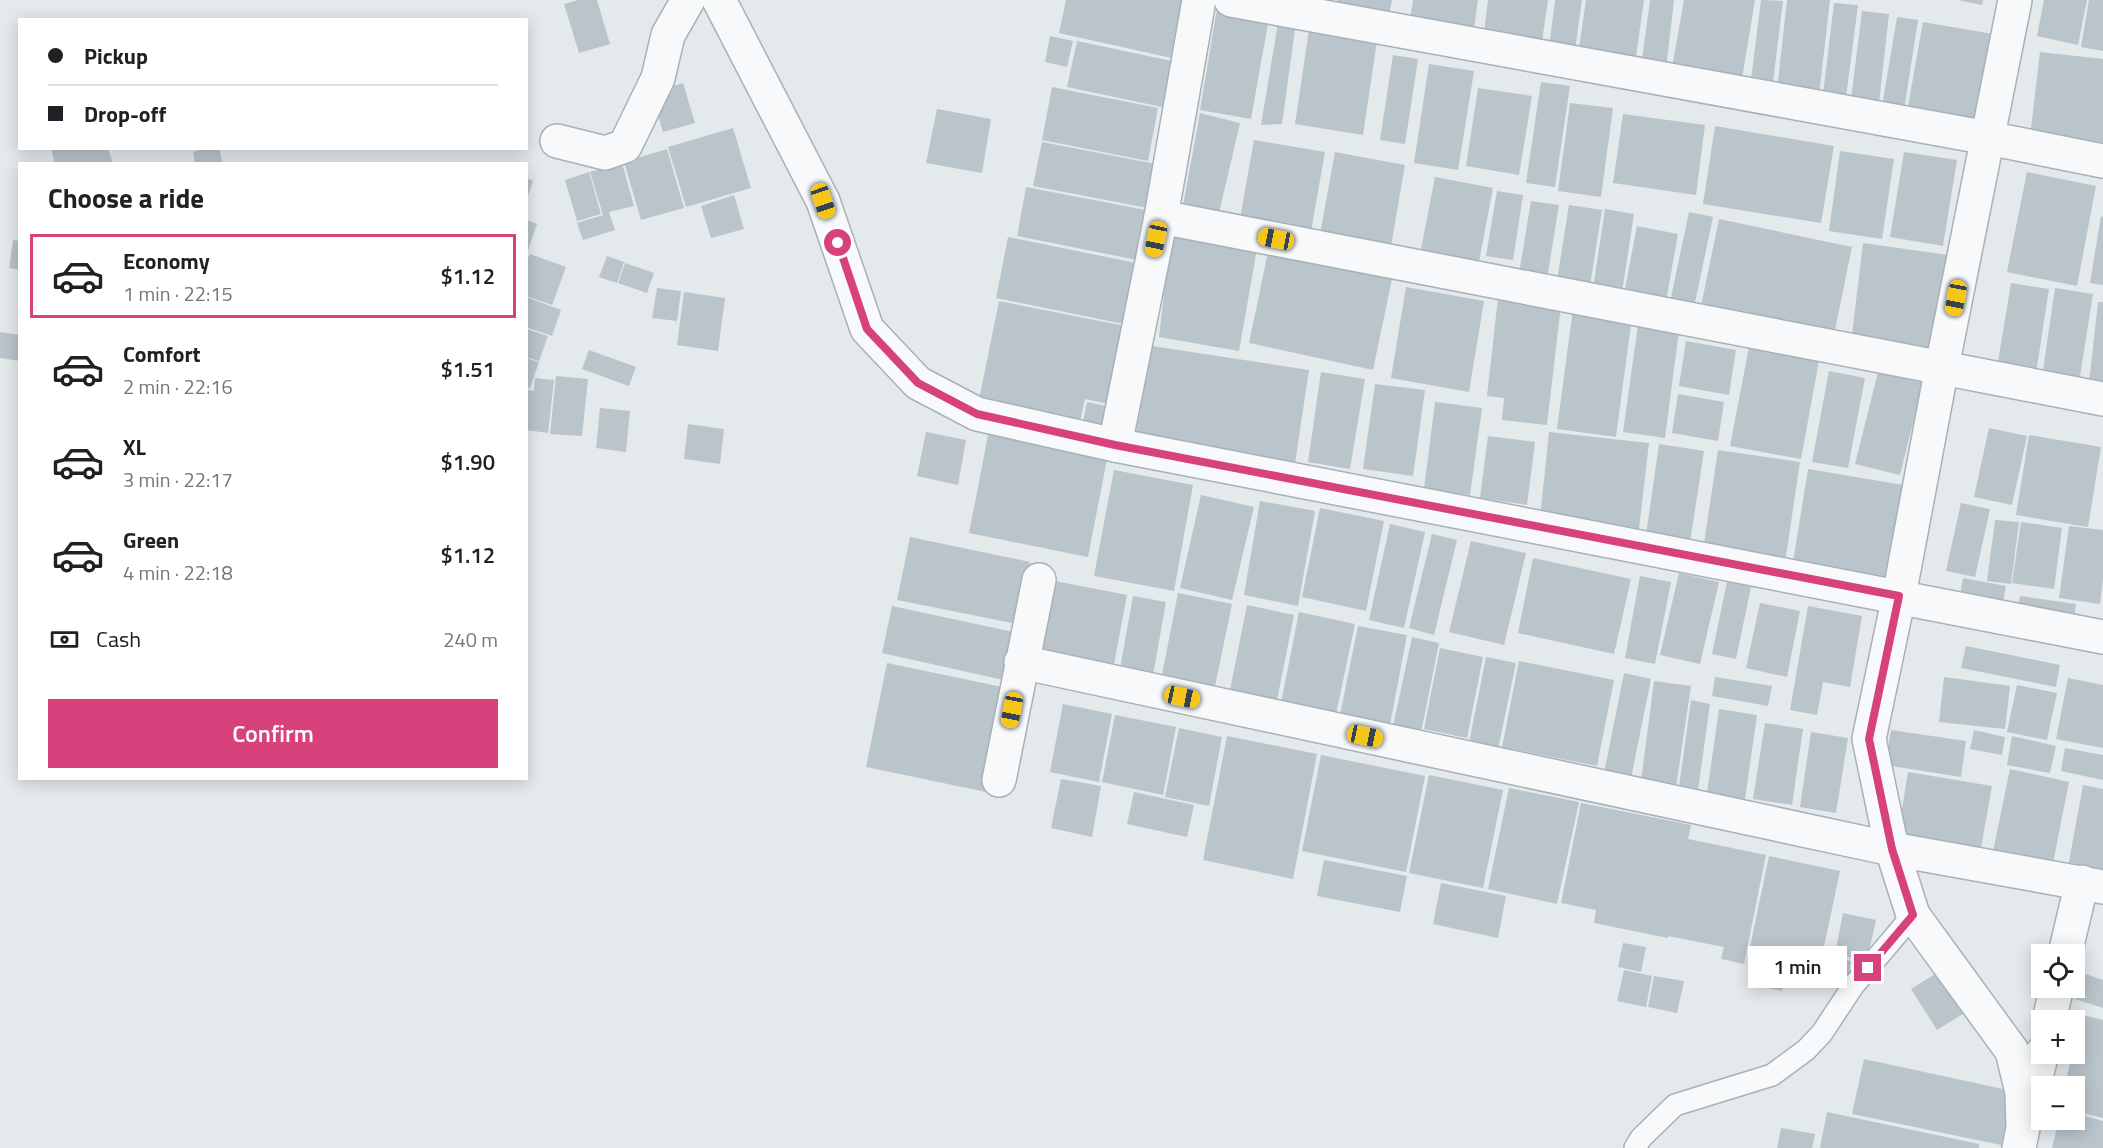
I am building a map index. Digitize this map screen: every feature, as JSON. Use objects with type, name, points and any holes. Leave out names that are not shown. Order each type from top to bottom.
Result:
[{"type":"street","points":[[557,141],[605,153],[625,146],[658,78],[668,35],[688,0]]},
{"type":"street","points":[[719,0],[823,201],[867,329],[918,383],[977,414],[1115,445],[2103,637]]},
{"type":"street","points":[[1115,445],[1161,217],[1199,0]]},
{"type":"street","points":[[1231,0],[2103,161]]},
{"type":"street","points":[[2015,0],[1869,739],[1892,849],[1913,915],[2012,1051],[2022,1092],[2021,1138]]},
{"type":"street","points":[[1161,217],[2103,399]]},
{"type":"street","points":[[999,780],[1039,580]]},
{"type":"street","points":[[1021,662],[1892,849],[2093,884],[2069,944]]},
{"type":"street","points":[[2021,1138],[2039,1064]]},
{"type":"lane","points":[[1635,1148],[1641,1138],[1675,1105],[1773,1075],[1806,1050],[1822,1033],[1853,986],[1913,915]]},
{"type":"building","points":[[578,0],[597,0],[610,44],[579,53],[564,4]]},
{"type":"building","points":[[1066,0],[1181,0],[1197,3],[1185,61],[1059,33]]},
{"type":"building","points":[[1337,0],[1392,0],[1389,15],[1336,7]]},
{"type":"building","points":[[1413,0],[1478,0],[1473,36],[1409,27]]},
{"type":"building","points":[[1488,0],[1548,0],[1542,41],[1484,33]]},
{"type":"building","points":[[1555,0],[1582,0],[1575,50],[1549,47]]},
{"type":"building","points":[[1586,0],[1644,0],[1635,63],[1578,55]]},
{"type":"building","points":[[1650,0],[1674,0],[1666,70],[1641,67]]},
{"type":"building","points":[[1684,0],[1755,0],[1741,85],[1671,73]]},
{"type":"building","points":[[1761,0],[1783,1],[1772,90],[1750,87]]},
{"type":"building","points":[[1787,0],[1830,0],[1819,95],[1777,90]]},
{"type":"building","points":[[1958,0],[1983,0],[1982,5]]},
{"type":"building","points":[[2044,0],[2087,0],[2078,45],[2037,36]]},
{"type":"building","points":[[2089,0],[2103,0],[2103,51],[2081,47]]},
{"type":"building","points":[[1218,3],[1270,12],[1251,119],[1200,110]]},
{"type":"building","points":[[1834,3],[1858,5],[1846,97],[1823,94]]},
{"type":"building","points":[[1862,11],[1889,14],[1879,103],[1851,99]]},
{"type":"building","points":[[1279,17],[1296,22],[1282,124],[1261,125]]},
{"type":"building","points":[[1897,17],[1918,20],[1904,110],[1882,106]]},
{"type":"building","points":[[1923,22],[1993,34],[1976,125],[1907,112]]},
{"type":"building","points":[[1309,30],[1377,41],[1363,135],[1295,124]]},
{"type":"building","points":[[1050,36],[1073,41],[1067,67],[1045,62]]},
{"type":"building","points":[[1077,41],[1186,64],[1176,110],[1067,87]]},
{"type":"building","points":[[2040,52],[2103,59],[2103,146],[2030,137]]},
{"type":"building","points":[[1393,55],[1418,59],[1405,144],[1380,140]]},
{"type":"building","points":[[1429,64],[1474,71],[1458,170],[1414,163]]},
{"type":"building","points":[[1541,82],[1570,86],[1555,187],[1526,183]]},
{"type":"building","points":[[683,83],[695,123],[663,132],[651,92]]},
{"type":"building","points":[[1052,87],[1158,108],[1148,161],[1042,140]]},
{"type":"building","points":[[1478,88],[1532,96],[1519,175],[1466,166]]},
{"type":"building","points":[[1570,103],[1613,108],[1601,197],[1558,191]]},
{"type":"building","points":[[937,109],[991,119],[982,173],[926,163]]},
{"type":"building","points":[[1200,113],[1240,123],[1219,213],[1182,211]]},
{"type":"building","points":[[1623,114],[1705,125],[1696,195],[1613,183]]},
{"type":"building","points":[[1715,126],[1834,146],[1821,223],[1703,204]]},
{"type":"building","points":[[733,128],[751,188],[686,207],[668,147]]},
{"type":"building","points":[[1254,140],[1325,152],[1310,237],[1239,224]]},
{"type":"building","points":[[1042,142],[1166,166],[1158,210],[1033,186]]},
{"type":"building","points":[[667,149],[684,208],[641,220],[624,162]]},
{"type":"building","points":[[52,150],[109,150],[112,162],[54,162]]},
{"type":"building","points":[[220,150],[222,162],[195,162],[193,152]]},
{"type":"building","points":[[1840,151],[1894,159],[1882,239],[1829,231]]},
{"type":"building","points":[[1335,152],[1405,165],[1390,252],[1319,240]]},
{"type":"building","points":[[1904,152],[1957,160],[1943,246],[1890,237]]},
{"type":"building","points":[[622,163],[634,206],[609,212],[615,230],[583,240],[577,223],[603,215],[590,172]]},
{"type":"building","points":[[589,172],[601,214],[577,221],[565,180]]},
{"type":"building","points":[[2027,172],[2096,186],[2077,286],[2007,272]]},
{"type":"building","points":[[1435,177],[1493,188],[1477,272],[1419,260]]},
{"type":"building","points":[[528,179],[533,181],[528,195]]},
{"type":"building","points":[[1026,187],[1156,212],[1147,262],[1017,236]]},
{"type":"building","points":[[1497,191],[1523,195],[1513,260],[1486,256]]},
{"type":"building","points":[[734,195],[744,229],[711,238],[701,206]]},
{"type":"building","points":[[1531,201],[1559,205],[1546,285],[1518,280]]},
{"type":"building","points":[[1569,205],[1602,210],[1589,292],[1556,286]]},
{"type":"building","points":[[1605,209],[1634,214],[1621,299],[1592,295]]},
{"type":"building","points":[[1689,212],[1713,217],[1693,312],[1669,307]]},
{"type":"building","points":[[2101,216],[2103,217],[2103,285],[2090,283]]},
{"type":"building","points":[[1719,219],[1852,247],[1833,340],[1700,311]]},
{"type":"building","points":[[528,221],[537,224],[528,250]]},
{"type":"building","points":[[1637,226],[1678,234],[1665,307],[1623,299]]},
{"type":"building","points":[[1171,232],[1257,249],[1239,351],[1159,337]]},
{"type":"building","points":[[1008,237],[1146,265],[1133,326],[996,298]]},
{"type":"building","points":[[13,240],[18,241],[18,270],[9,268]]},
{"type":"building","points":[[1863,243],[1948,255],[1935,354],[1851,343]]},
{"type":"building","points":[[1268,252],[1392,279],[1373,370],[1249,343]]},
{"type":"building","points":[[530,254],[566,267],[552,305],[528,297],[528,258]]},
{"type":"building","points":[[607,256],[624,262],[617,283],[599,277]]},
{"type":"building","points":[[625,263],[654,273],[647,293],[618,283]]},
{"type":"building","points":[[2011,283],[2049,289],[2035,380],[1996,374]]},
{"type":"building","points":[[1406,287],[1484,301],[1469,392],[1391,378]]},
{"type":"building","points":[[657,288],[681,291],[677,321],[652,318]]},
{"type":"building","points":[[2055,288],[2093,294],[2078,389],[2041,384]]},
{"type":"building","points":[[684,292],[725,298],[718,351],[677,345]]},
{"type":"building","points":[[528,298],[561,310],[552,336],[528,328]]},
{"type":"building","points":[[1498,298],[1561,305],[1547,425],[1502,420],[1504,398],[1487,396]]},
{"type":"building","points":[[999,301],[1135,328],[1119,406],[1085,399],[1078,431],[977,410]]},
{"type":"building","points":[[2098,302],[2103,302],[2103,384],[2089,383]]},
{"type":"building","points":[[1573,309],[1632,317],[1616,437],[1557,429]]},
{"type":"building","points":[[1639,318],[1680,323],[1665,438],[1623,432]]},
{"type":"building","points":[[528,330],[548,336],[539,361],[528,358]]},
{"type":"building","points":[[0,332],[18,335],[18,361],[0,358]]},
{"type":"building","points":[[1686,341],[1736,350],[1729,395],[1679,386]]},
{"type":"building","points":[[1750,342],[1820,355],[1801,459],[1730,446]]},
{"type":"building","points":[[1152,346],[1309,370],[1294,470],[1134,444]]},
{"type":"building","points":[[589,350],[636,367],[629,386],[582,369]]},
{"type":"building","points":[[528,359],[539,362],[530,388],[528,388]]},
{"type":"building","points":[[1829,371],[1865,378],[1848,468],[1812,462]]},
{"type":"building","points":[[1321,372],[1365,379],[1350,469],[1308,462]]},
{"type":"building","points":[[1878,372],[1923,383],[1900,475],[1855,464]]},
{"type":"building","points":[[556,376],[588,379],[582,436],[550,434]]},
{"type":"building","points":[[535,378],[554,380],[548,433],[528,430],[528,390],[534,391]]},
{"type":"building","points":[[1375,384],[1425,390],[1413,476],[1363,469]]},
{"type":"building","points":[[1678,394],[1724,402],[1718,441],[1672,433]]},
{"type":"building","points":[[1087,402],[1119,409],[1113,439],[1081,432]]},
{"type":"building","points":[[1435,402],[1482,408],[1470,495],[1424,489]]},
{"type":"building","points":[[600,408],[630,411],[626,452],[596,448]]},
{"type":"building","points":[[688,424],[724,429],[720,464],[684,459]]},
{"type":"building","points":[[990,425],[1109,449],[1088,557],[969,533]]},
{"type":"building","points":[[1989,428],[2027,436],[2012,505],[1974,497]]},
{"type":"building","points":[[926,432],[966,440],[958,485],[917,476]]},
{"type":"building","points":[[1549,432],[1649,443],[1639,529],[1540,518]]},
{"type":"building","points":[[2029,435],[2101,447],[2088,527],[2016,515]]},
{"type":"building","points":[[1488,436],[1535,442],[1527,505],[1480,498]]},
{"type":"building","points":[[1659,444],[1704,451],[1689,549],[1645,542]]},
{"type":"building","points":[[1718,450],[1800,462],[1785,563],[1703,550]]},
{"type":"building","points":[[1808,469],[1903,485],[1886,585],[1792,569]]},
{"type":"building","points":[[1114,470],[1193,485],[1174,591],[1094,576]]},
{"type":"building","points":[[1201,495],[1254,507],[1232,600],[1180,588]]},
{"type":"building","points":[[1260,501],[1315,511],[1298,606],[1244,595]]},
{"type":"building","points":[[1961,503],[1990,509],[1975,577],[1946,571]]},
{"type":"building","points":[[1320,508],[1384,521],[1366,611],[1302,597]]},
{"type":"building","points":[[1995,520],[2019,522],[2011,584],[1987,581]]},
{"type":"building","points":[[2021,522],[2062,528],[2054,589],[2012,583]]},
{"type":"building","points":[[1390,524],[1425,532],[1404,628],[1369,620]]},
{"type":"building","points":[[2069,526],[2103,530],[2103,579],[2100,604],[2059,598]]},
{"type":"building","points":[[1432,534],[1457,540],[1434,635],[1409,628]]},
{"type":"building","points":[[910,537],[1030,562],[1017,624],[897,600]]},
{"type":"building","points":[[1471,541],[1526,553],[1504,645],[1449,632]]},
{"type":"building","points":[[1533,558],[1631,579],[1614,654],[1518,633]]},
{"type":"building","points":[[1679,573],[1719,582],[1700,664],[1660,655]]},
{"type":"building","points":[[1640,576],[1671,582],[1655,664],[1625,658]]},
{"type":"building","points":[[1963,578],[2006,586],[2001,614],[1958,606]]},
{"type":"building","points":[[1050,580],[1127,595],[1112,675],[1035,662]]},
{"type":"building","points":[[1727,582],[1751,587],[1736,659],[1712,654]]},
{"type":"building","points":[[1178,593],[1232,604],[1213,696],[1160,685]]},
{"type":"building","points":[[1133,596],[1166,602],[1152,681],[1119,674]]},
{"type":"building","points":[[2020,596],[2076,604],[2073,625],[2017,617]]},
{"type":"building","points":[[1760,603],[1800,611],[1787,677],[1746,668]]},
{"type":"building","points":[[1247,605],[1294,615],[1276,705],[1229,695]]},
{"type":"building","points":[[892,606],[1018,633],[1008,681],[882,653]]},
{"type":"building","points":[[1808,606],[1862,616],[1850,687],[1823,682],[1817,715],[1790,710]]},
{"type":"building","points":[[1299,612],[1355,624],[1336,714],[1281,703]]},
{"type":"building","points":[[1358,626],[1407,635],[1389,730],[1339,720]]},
{"type":"building","points":[[1412,637],[1439,643],[1420,737],[1392,731]]},
{"type":"building","points":[[1966,646],[2060,665],[2056,687],[1961,668]]},
{"type":"building","points":[[1440,648],[1483,657],[1467,738],[1424,729]]},
{"type":"building","points":[[1486,657],[1516,663],[1498,749],[1469,743]]},
{"type":"building","points":[[1519,661],[1614,680],[1597,766],[1502,747]]},
{"type":"building","points":[[887,663],[1012,689],[991,793],[866,767]]},
{"type":"building","points":[[1624,673],[1651,679],[1631,778],[1604,773]]},
{"type":"building","points":[[1715,677],[1772,686],[1768,706],[1712,696]]},
{"type":"building","points":[[1944,677],[2010,686],[2005,729],[1939,722]]},
{"type":"building","points":[[2068,678],[2103,685],[2103,748],[2056,739]]},
{"type":"building","points":[[1654,681],[1691,686],[1676,787],[1641,781]]},
{"type":"building","points":[[2017,685],[2057,693],[2047,740],[2007,732]]},
{"type":"building","points":[[1691,700],[1710,704],[1698,790],[1679,787]]},
{"type":"building","points":[[1063,704],[1112,714],[1099,782],[1050,772]]},
{"type":"building","points":[[1719,709],[1757,715],[1745,799],[1707,793]]},
{"type":"building","points":[[1115,715],[1176,727],[1163,795],[1102,782]]},
{"type":"building","points":[[1765,723],[1803,729],[1792,805],[1753,799]]},
{"type":"building","points":[[1179,728],[1222,737],[1209,806],[1165,797]]},
{"type":"building","points":[[1891,730],[1966,741],[1961,777],[1885,765]]},
{"type":"building","points":[[1974,730],[2005,737],[2002,755],[1970,749]]},
{"type":"building","points":[[1811,732],[1848,738],[1836,813],[1800,807]]},
{"type":"building","points":[[1227,736],[1317,754],[1293,879],[1203,860]]},
{"type":"building","points":[[2012,736],[2056,746],[2050,773],[2007,765]]},
{"type":"building","points":[[2065,748],[2103,755],[2103,780],[2061,771]]},
{"type":"building","points":[[1321,755],[1425,776],[1406,872],[1302,851]]},
{"type":"building","points":[[2010,769],[2069,782],[2052,868],[1992,856]]},
{"type":"building","points":[[1908,772],[1992,786],[1981,848],[1898,834]]},
{"type":"building","points":[[1429,775],[1503,790],[1483,888],[1409,873]]},
{"type":"building","points":[[1061,779],[1101,786],[1092,837],[1051,828]]},
{"type":"building","points":[[2083,785],[2103,789],[2103,880],[2067,873]]},
{"type":"building","points":[[1509,788],[1579,802],[1557,904],[1488,889]]},
{"type":"building","points":[[1134,792],[1194,805],[1187,837],[1127,824]]},
{"type":"building","points":[[1581,803],[1691,825],[1688,839],[1766,855],[1744,964],[1721,959],[1724,947],[1594,923],[1596,910],[1561,903]]},
{"type":"building","points":[[1769,856],[1840,871],[1821,961],[1750,947]]},
{"type":"building","points":[[1324,860],[1407,876],[1400,912],[1317,896]]},
{"type":"building","points":[[1441,883],[1506,896],[1498,938],[1433,924]]},
{"type":"building","points":[[1843,913],[1876,920],[1867,961],[1835,954]]},
{"type":"building","points":[[1623,943],[1646,947],[1641,972],[1618,967]]},
{"type":"building","points":[[1760,951],[1789,958],[1782,991],[1754,985]]},
{"type":"building","points":[[1830,956],[1851,961],[1849,975],[1828,970]]},
{"type":"building","points":[[1948,966],[1974,1007],[1937,1030],[1911,989]]},
{"type":"building","points":[[1624,970],[1652,976],[1646,1007],[1617,1001]]},
{"type":"building","points":[[2085,974],[2103,980],[2103,1008],[2075,999],[2085,998]]},
{"type":"building","points":[[1654,976],[1684,981],[1677,1013],[1648,1007]]},
{"type":"building","points":[[2085,1016],[2103,1020],[2103,1118],[2085,1114],[2085,1076],[2067,1076],[2070,1064],[2085,1064]]},
{"type":"building","points":[[1864,1059],[2017,1092],[2006,1146],[1852,1114]]},
{"type":"building","points":[[1827,1112],[1979,1144],[1979,1148],[1820,1148]]},
{"type":"building","points":[[2085,1116],[2103,1121],[2103,1148],[2052,1148],[2056,1130],[2085,1130]]},
{"type":"building","points":[[1781,1128],[1815,1134],[1812,1148],[1777,1148]]},
{"type":"route","points":[[838,243],[867,329],[918,383],[977,414],[1115,445],[1899,596],[1869,739],[1892,849],[1913,915],[1868,968]]}]
